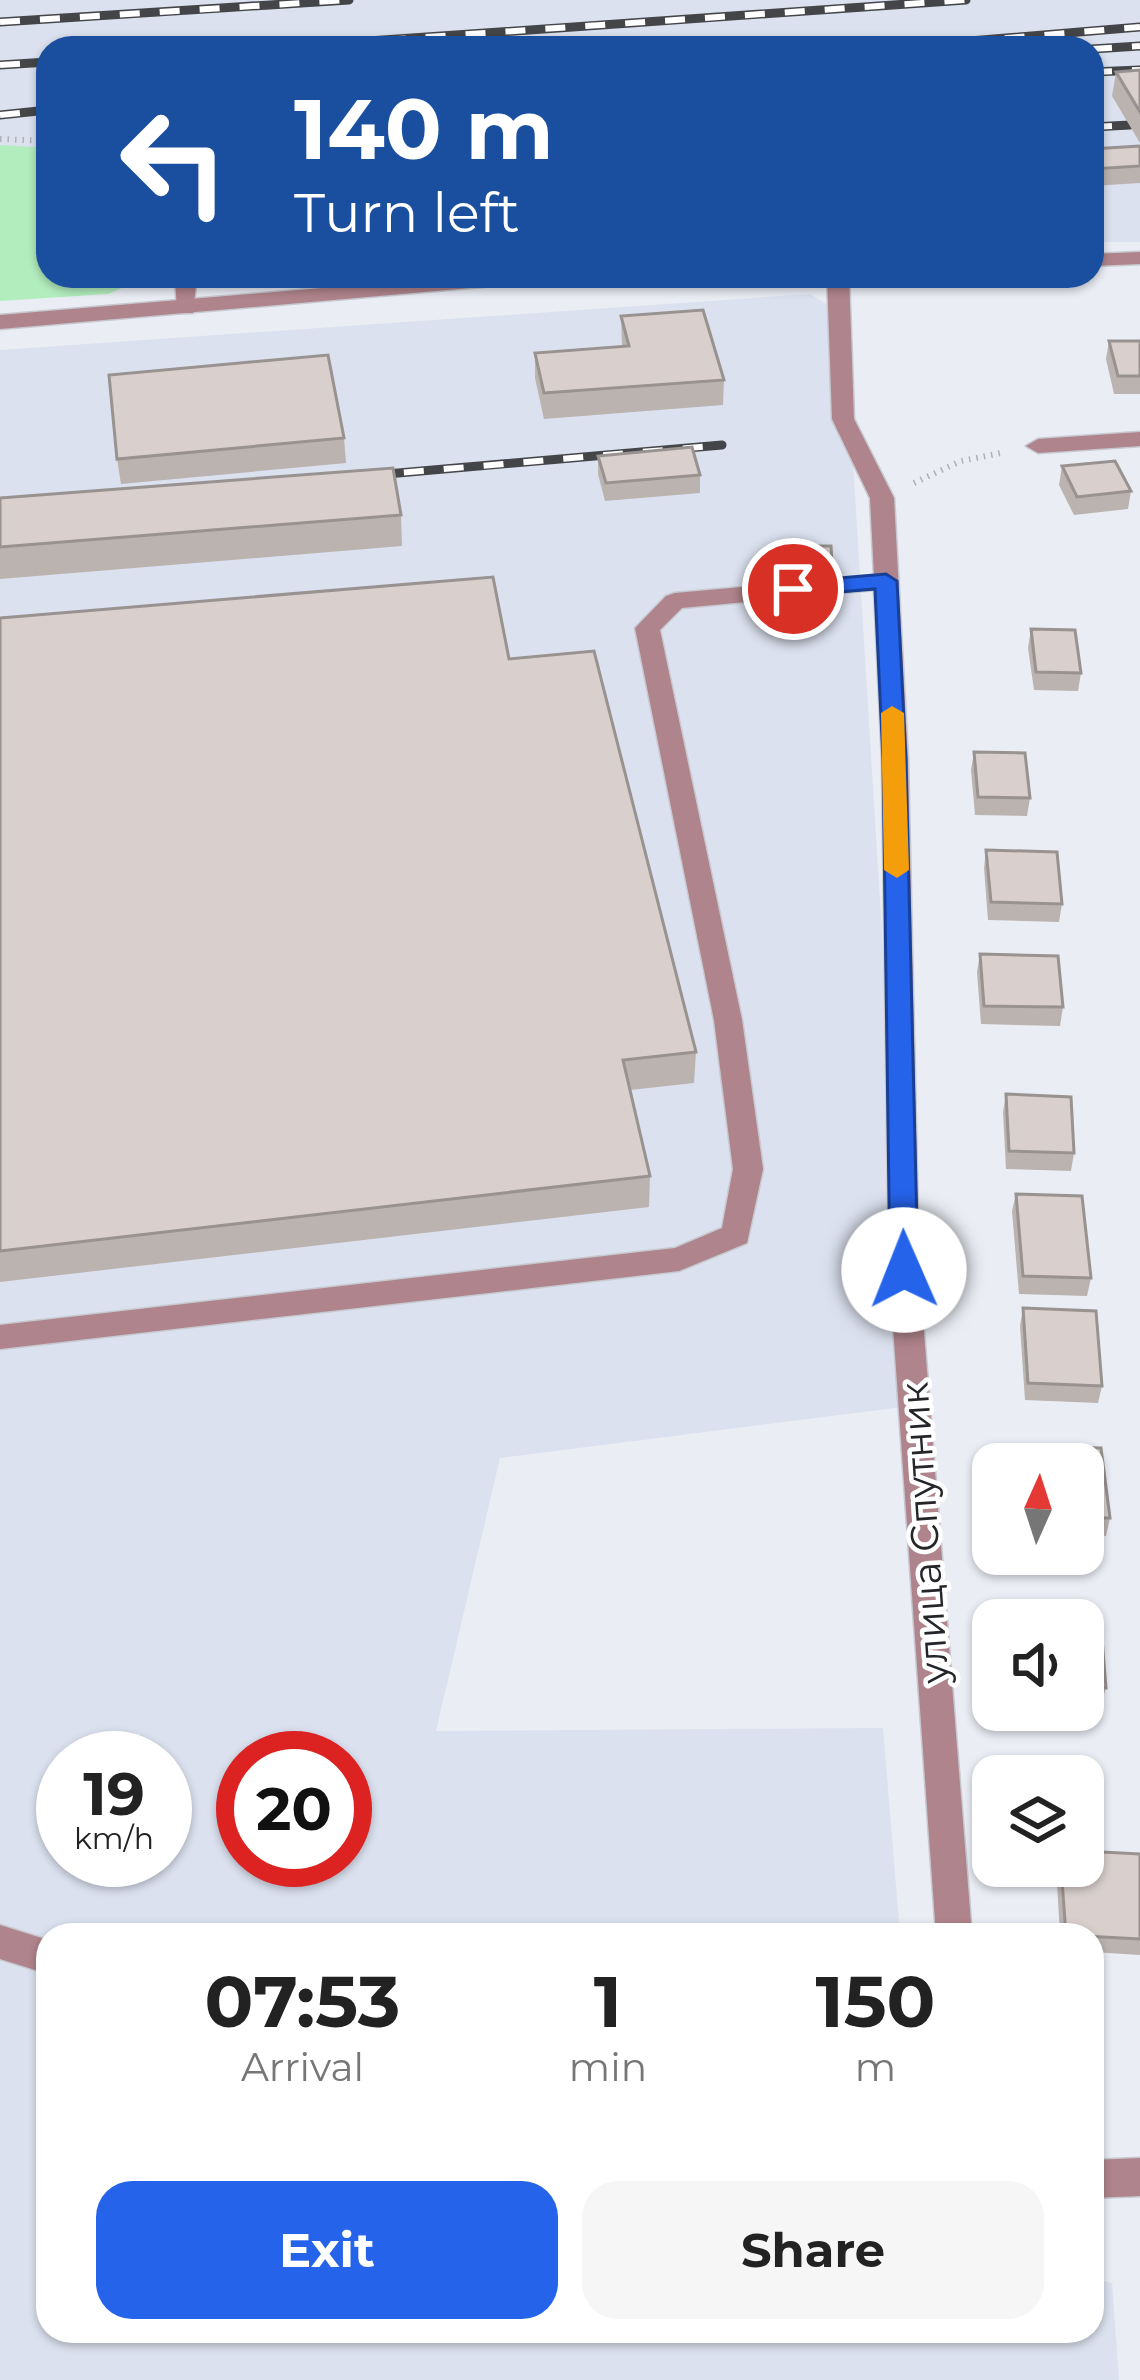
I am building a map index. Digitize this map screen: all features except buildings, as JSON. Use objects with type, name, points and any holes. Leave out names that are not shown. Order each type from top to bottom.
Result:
[{"type":"street","points":[[1104,260],[1140,258]]},
{"type":"street","points":[[185,308],[186,288]]},
{"type":"street","points":[[0,322],[407,288]]},
{"type":"street","name":"улица Спутник","points":[[838,288],[843,419],[882,497],[895,760],[904,1270],[953,1923]]},
{"type":"street","points":[[1038,446],[1140,439]]},
{"type":"street","points":[[0,1337],[680,1259],[736,1235],[748,1169],[728,1020],[647,628],[676,601],[886,581]]},
{"type":"street","points":[[0,1942],[36,1953]]},
{"type":"street","points":[[1104,2178],[1140,2176]]},
{"type":"path","points":[[0,139],[36,140]]},
{"type":"path","points":[[882,497],[961,461],[1038,446]]},
{"type":"shaded area","points":[[0,0],[1140,0],[1140,242],[1104,242],[1104,36],[36,36],[36,152],[0,154]]},
{"type":"shaded area","points":[[810,294],[844,315],[911,1406],[500,1458],[436,1731],[883,1728],[899,1923],[36,1923],[36,2343],[1104,2343],[1104,2281],[1112,2283],[1119,2380],[0,2380],[0,350]]},
{"type":"green space","points":[[0,145],[36,147],[36,288],[122,288],[108,294],[0,301]]},
{"type":"railway","points":[[0,22],[349,0]]},
{"type":"railway","points":[[441,36],[966,0]]},
{"type":"railway","points":[[1031,36],[1140,27]]},
{"type":"railway","points":[[1104,48],[1140,46]]},
{"type":"railway","points":[[0,65],[36,63]]},
{"type":"railway","points":[[1104,72],[1140,70]]},
{"type":"railway","points":[[0,115],[36,111]]},
{"type":"railway","points":[[1104,126],[1130,125]]},
{"type":"railway","points":[[364,476],[722,445]]},
{"type":"slow traffic","points":[[892,713],[897,870]]},
{"type":"route","points":[[793,589],[886,581],[895,760],[904,1270]]}]
